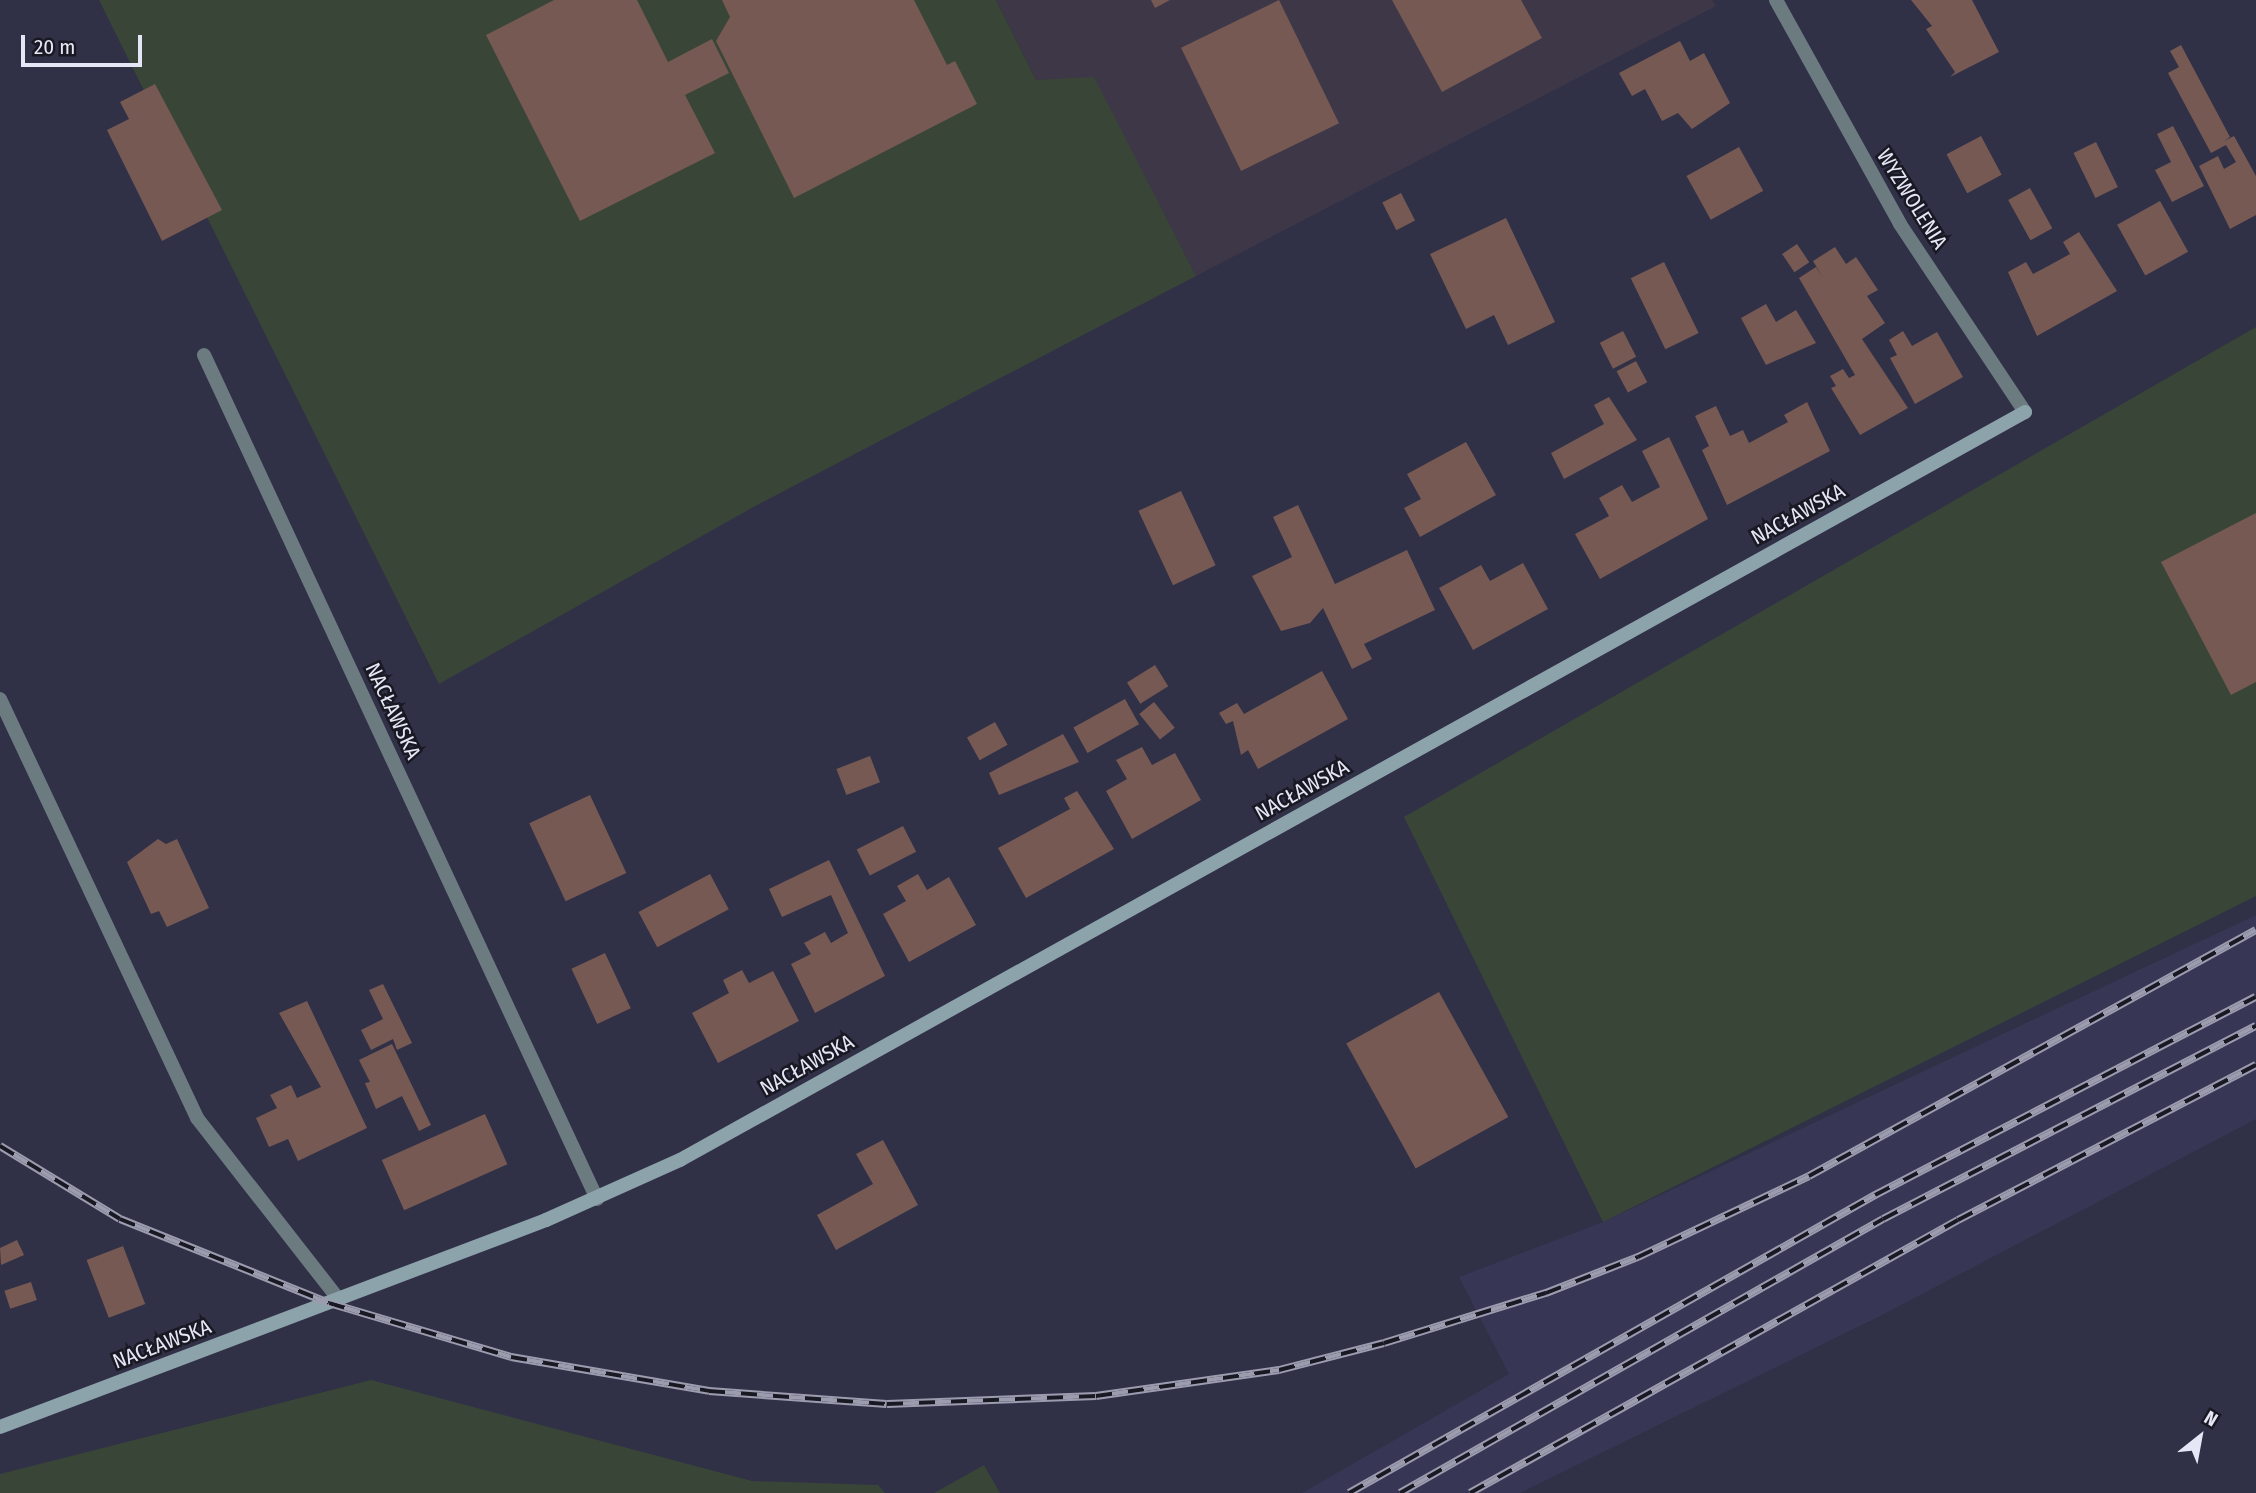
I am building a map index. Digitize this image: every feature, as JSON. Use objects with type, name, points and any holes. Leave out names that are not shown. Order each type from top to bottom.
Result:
[{"type":"street","name":"WYZWOLENIA","points":[[1776,0],[1900,224],[2025,412]]},
{"type":"street","name":"NACŁAWSKA","points":[[204,355],[597,1199]]},
{"type":"street","name":"NACŁAWSKA","points":[[0,1427],[339,1300],[597,1199],[680,1160],[2025,412]]},
{"type":"street","points":[[0,699],[197,1118],[339,1300]]},
{"type":"shaded area","points":[[996,0],[1712,0],[1716,6],[1196,276],[1128,145],[1036,80]]},
{"type":"shaded area","points":[[2256,915],[2256,1119],[1882,1315],[1520,1493],[1302,1493],[1509,1374],[1459,1277],[1603,1222]]},
{"type":"green space","points":[[99,0],[996,0],[1036,80],[1094,77],[1196,276],[757,505],[439,684]]},
{"type":"green space","points":[[2256,327],[2256,896],[1603,1222],[1404,817]]},
{"type":"green space","points":[[371,1380],[752,1481],[878,1485],[885,1493],[0,1493],[0,1474]]},
{"type":"green space","points":[[984,1465],[1000,1493],[934,1493]]},
{"type":"building","points":[[554,0],[637,0],[668,62],[712,39],[729,73],[685,95],[715,153],[580,221],[486,35]]},
{"type":"building","points":[[722,0],[914,0],[947,65],[955,61],[977,104],[794,198],[716,41],[730,17]]},
{"type":"building","points":[[1151,0],[1170,0],[1155,8]]},
{"type":"building","points":[[1279,0],[1339,123],[1241,171],[1181,48]]},
{"type":"building","points":[[1392,0],[1521,0],[1542,38],[1442,92]]},
{"type":"building","points":[[1911,0],[1972,0],[1999,52],[1950,77],[1955,72],[1926,29],[1932,26]]},
{"type":"building","points":[[1680,41],[1690,61],[1704,53],[1730,103],[1692,129],[1678,113],[1662,121],[1645,89],[1632,96],[1619,73]]},
{"type":"building","points":[[2181,45],[2230,137],[2224,141],[2234,136],[2256,176],[2256,215],[2230,229],[2199,166],[2218,156],[2224,169],[2236,162],[2226,145],[2211,153],[2168,73],[2179,67],[2170,51]]},
{"type":"building","points":[[155,84],[222,210],[162,241],[107,130],[129,119],[120,102]]},
{"type":"building","points":[[2173,126],[2204,186],[2172,202],[2155,170],[2171,162],[2157,134]]},
{"type":"building","points":[[1981,136],[2002,175],[1967,193],[1947,154]]},
{"type":"building","points":[[2096,142],[2118,187],[2095,198],[2074,153]]},
{"type":"building","points":[[1739,147],[1763,191],[1711,220],[1687,176]]},
{"type":"building","points":[[2030,188],[2052,228],[2030,240],[2008,200]]},
{"type":"building","points":[[1401,193],[1415,221],[1396,230],[1382,203]]},
{"type":"building","points":[[2160,201],[2188,252],[2145,275],[2117,225]]},
{"type":"building","points":[[1506,218],[1555,322],[1508,345],[1494,315],[1466,329],[1430,254]]},
{"type":"building","points":[[2079,232],[2117,291],[2037,336],[2008,272],[2026,262],[2033,274],[2070,254],[2063,242]]},
{"type":"building","points":[[1797,244],[1809,262],[1794,272],[1782,254]]},
{"type":"building","points":[[1835,247],[1846,264],[1856,257],[1878,290],[1867,296],[1885,323],[1862,339],[1908,408],[1860,435],[1831,388],[1836,386],[1830,376],[1843,369],[1849,378],[1855,375],[1799,278],[1816,267],[1823,278],[1813,261]]},
{"type":"building","points":[[1664,262],[1699,333],[1665,349],[1631,278]]},
{"type":"building","points":[[1766,304],[1776,322],[1796,310],[1816,343],[1766,365],[1741,318]]},
{"type":"building","points":[[1623,331],[1636,357],[1613,369],[1600,343]]},
{"type":"building","points":[[1903,331],[1912,346],[1937,332],[1963,377],[1915,404],[1890,358],[1897,355],[1889,340]]},
{"type":"building","points":[[1636,361],[1647,382],[1628,393],[1617,371]]},
{"type":"building","points":[[1609,397],[1637,440],[1564,479],[1551,453],[1604,424],[1594,405]]},
{"type":"building","points":[[1807,402],[1830,451],[1727,505],[1702,450],[1709,446],[1695,416],[1716,406],[1730,436],[1743,430],[1749,443],[1788,422],[1784,415]]},
{"type":"building","points":[[1669,437],[1708,519],[1600,579],[1575,534],[1609,516],[1599,498],[1622,485],[1632,502],[1660,487],[1642,451]]},
{"type":"building","points":[[1466,442],[1496,495],[1420,537],[1404,508],[1421,499],[1407,474]]},
{"type":"building","points":[[1181,491],[1216,565],[1173,585],[1138,511]]},
{"type":"building","points":[[1298,505],[1335,584],[1407,550],[1435,610],[1364,644],[1372,659],[1352,669],[1323,608],[1310,623],[1281,631],[1252,576],[1292,557],[1273,517]]},
{"type":"building","points":[[2256,513],[2256,682],[2231,695],[2161,562]]},
{"type":"building","points":[[1523,563],[1548,609],[1473,650],[1439,588],[1481,565],[1490,581]]},
{"type":"building","points":[[1155,665],[1168,686],[1140,704],[1127,682]]},
{"type":"building","points":[[1322,671],[1348,719],[1258,769],[1248,750],[1241,755],[1233,721],[1226,724],[1219,713],[1237,703],[1244,714]]},
{"type":"building","points":[[1125,699],[1139,724],[1087,753],[1073,728]]},
{"type":"building","points":[[1154,702],[1175,728],[1160,740],[1139,714]]},
{"type":"building","points":[[995,722],[1008,745],[980,760],[967,738]]},
{"type":"building","points":[[1063,734],[1079,762],[999,795],[989,773]]},
{"type":"building","points":[[1142,747],[1152,765],[1175,753],[1201,800],[1132,839],[1106,791],[1127,779],[1116,760]]},
{"type":"building","points":[[870,756],[880,782],[846,795],[836,769]]},
{"type":"building","points":[[1077,791],[1114,849],[1026,898],[998,848],[1070,809],[1064,798]]},
{"type":"building","points":[[590,795],[626,873],[566,901],[529,823]]},
{"type":"building","points":[[903,826],[916,852],[870,875],[857,850]]},
{"type":"building","points":[[158,839],[166,844],[177,839],[209,908],[167,927],[159,911],[151,914],[127,862]]},
{"type":"building","points":[[829,860],[885,976],[815,1013],[791,964],[811,954],[804,943],[825,932],[831,943],[848,933],[831,895],[782,917],[769,889]]},
{"type":"building","points":[[710,874],[729,909],[657,947],[638,912]]},
{"type":"building","points":[[918,874],[927,890],[949,877],[976,925],[909,962],[883,914],[906,901],[897,886]]},
{"type":"building","points":[[605,953],[631,1008],[597,1024],[571,969]]},
{"type":"building","points":[[742,970],[749,983],[773,971],[799,1021],[718,1063],[692,1013],[729,993],[723,980]]},
{"type":"building","points":[[383,984],[412,1043],[397,1050],[393,1039],[371,1050],[361,1030],[383,1019],[369,990]]},
{"type":"building","points":[[1439,992],[1508,1117],[1416,1168],[1346,1043]]},
{"type":"building","points":[[307,1001],[367,1128],[298,1161],[288,1139],[269,1147],[256,1118],[277,1108],[270,1095],[291,1085],[297,1098],[321,1087],[279,1013]]},
{"type":"building","points":[[392,1044],[431,1125],[419,1131],[402,1096],[376,1109],[365,1083],[370,1082],[359,1060]]},
{"type":"building","points":[[485,1114],[507,1164],[404,1210],[382,1160]]},
{"type":"building","points":[[883,1140],[918,1205],[836,1250],[817,1215],[873,1184],[856,1154]]},
{"type":"building","points":[[17,1240],[24,1255],[1,1265],[0,1248]]},
{"type":"building","points":[[123,1246],[145,1304],[109,1318],[87,1260]]},
{"type":"building","points":[[31,1282],[37,1300],[10,1309],[4,1291]]},
{"type":"railway","points":[[0,1146],[120,1219],[329,1303],[511,1357],[709,1391],[887,1404],[1096,1396],[1279,1370],[1384,1343],[1546,1293],[1638,1257],[1809,1176],[2256,930]]},
{"type":"railway","points":[[1349,1493],[1875,1195],[2256,997]]},
{"type":"railway","points":[[1400,1493],[1883,1219],[2256,1026]]},
{"type":"railway","points":[[1470,1493],[1958,1220],[2256,1065]]}]
